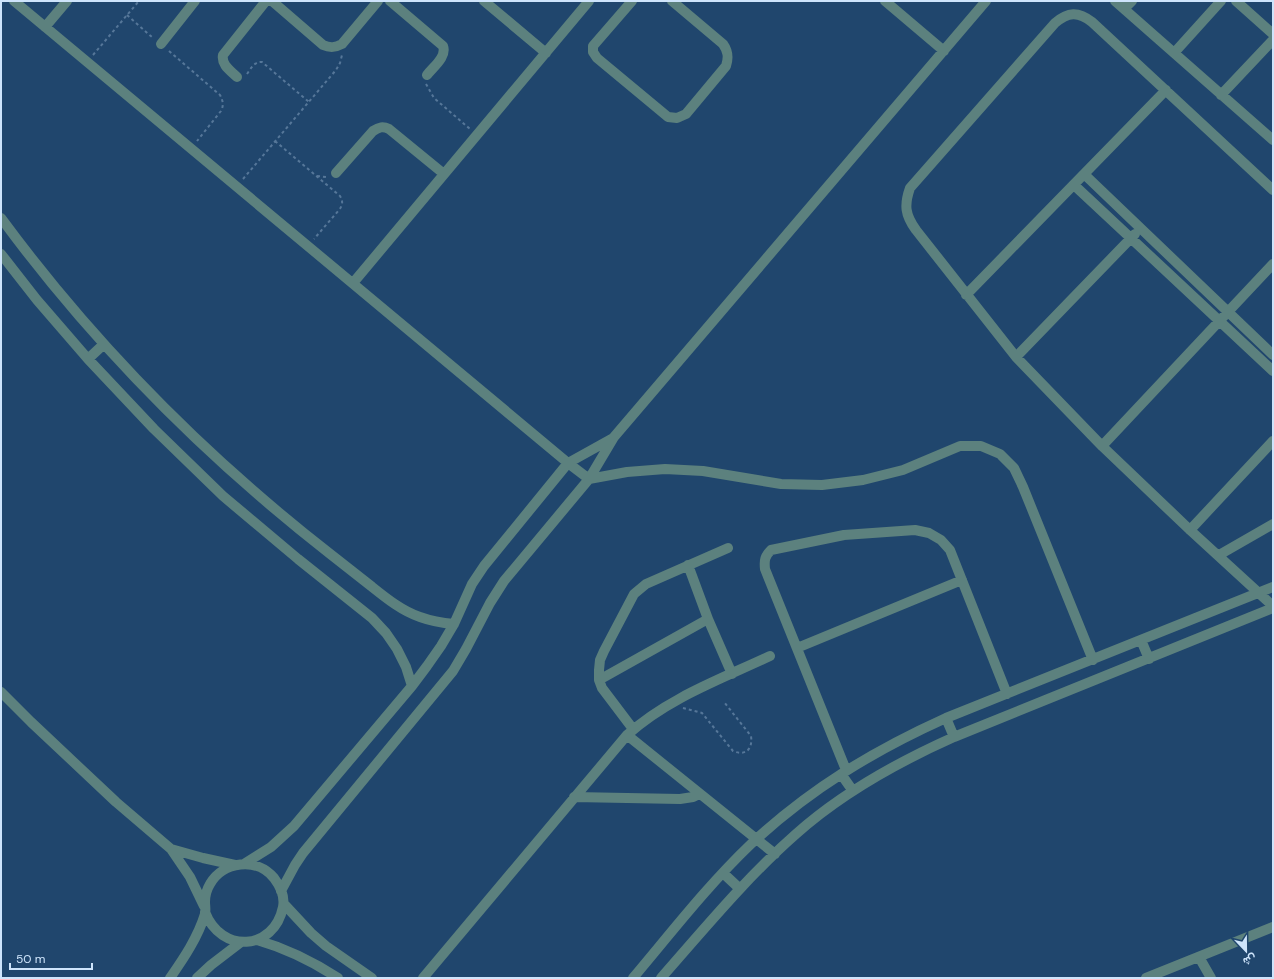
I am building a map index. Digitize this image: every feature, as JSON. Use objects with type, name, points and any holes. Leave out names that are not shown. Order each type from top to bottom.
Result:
[{"type":"street","points":[[14,1],[589,479],[627,472],[665,469],[703,471],[781,484],[822,485],[863,480],[903,470],[960,446],[981,446],[1000,454],[1014,468],[1023,487],[1092,660]]},
{"type":"street","points":[[46,27],[67,1]]},
{"type":"street","points":[[237,77],[224,65],[222,59],[223,56],[266,1]]},
{"type":"street","points":[[272,1],[323,46],[329,48],[342,44],[378,1]]},
{"type":"street","points":[[390,1],[443,46],[443,55],[427,75]]},
{"type":"street","points":[[484,1],[546,53]]},
{"type":"street","points":[[354,283],[589,1]]},
{"type":"street","points":[[632,1],[593,46],[593,52],[597,58],[668,117],[677,118],[686,114],[726,66],[728,54],[723,44],[672,1]]},
{"type":"street","points":[[885,1],[944,50]]},
{"type":"street","points":[[281,891],[303,853],[453,671],[490,603],[504,581],[589,479],[614,437],[986,1]]},
{"type":"street","points":[[1115,1],[1272,138]]},
{"type":"street","points":[[1124,9],[1132,1]]},
{"type":"street","points":[[1174,53],[1221,1]]},
{"type":"street","points":[[1236,1],[1273,34]]},
{"type":"street","points":[[161,44],[190,3]]},
{"type":"street","points":[[661,978],[739,888],[796,833],[853,791],[892,767],[954,737],[1273,607],[1259,592],[1190,530],[1102,446],[1016,357],[909,221],[906,210],[906,198],[910,188],[1055,23],[1063,16],[1073,14],[1083,16],[1092,22],[1273,190]]},
{"type":"street","points":[[1221,95],[1273,40]]},
{"type":"street","points":[[966,295],[1166,90]]},
{"type":"street","points":[[336,173],[373,131],[381,127],[389,129],[444,174]]},
{"type":"street","points":[[1084,174],[1273,354]]},
{"type":"street","points":[[1074,184],[1273,371]]},
{"type":"street","points":[[1,218],[59,292],[104,344],[176,419],[240,479],[312,540],[389,600],[404,610],[419,617],[454,624]]},
{"type":"street","points":[[1016,357],[1141,228]]},
{"type":"street","points":[[1,254],[37,300],[88,359],[154,429],[223,496],[298,559],[372,618],[386,633],[397,649],[406,667],[412,686]]},
{"type":"street","points":[[1102,446],[1273,264]]},
{"type":"street","points":[[88,359],[104,344]]},
{"type":"street","points":[[170,978],[189,948],[205,910],[206,892],[209,884],[224,870],[239,864],[270,847],[294,826],[412,686],[427,666],[454,624],[472,584],[484,566],[568,463],[614,437]]},
{"type":"street","points":[[1190,530],[1273,442]]},
{"type":"street","points":[[1219,555],[1273,524]]},
{"type":"street","points":[[853,791],[843,772],[797,648],[765,569],[764,562],[766,555],[771,550],[844,535],[915,530],[929,533],[941,540],[950,550],[1007,694]]},
{"type":"street","points":[[728,548],[646,584],[634,594],[600,660],[599,680],[602,688],[630,732],[699,794],[775,854]]},
{"type":"street","points":[[688,566],[708,619],[732,674]]},
{"type":"street","points":[[797,648],[962,580]]},
{"type":"street","points":[[632,978],[723,873],[757,839],[811,794],[843,772],[910,734],[946,718],[1273,587]]},
{"type":"street","points":[[599,680],[708,619]]},
{"type":"street","points":[[1141,640],[1149,658]]},
{"type":"street","points":[[423,978],[630,732],[681,698],[770,656]]},
{"type":"street","points":[[1,692],[116,802],[171,849],[190,877],[212,927],[218,932],[233,940],[241,942],[257,940],[272,930],[278,922],[284,904]]},
{"type":"street","points":[[946,718],[954,737]]},
{"type":"street","points":[[574,797],[680,799],[693,797],[699,794]]},
{"type":"street","points":[[171,849],[202,858],[260,867],[267,871],[278,884],[284,904],[310,933],[372,978]]},
{"type":"street","points":[[723,873],[739,888]]},
{"type":"street","points":[[1146,978],[1273,927]]},
{"type":"street","points":[[257,940],[296,953],[314,962],[338,978]]},
{"type":"street","points":[[197,978],[220,957],[241,942]]},
{"type":"street","points":[[1199,957],[1211,978]]},
{"type":"path","points":[[88,62],[139,1]]},
{"type":"path","points":[[127,15],[220,95],[223,100],[221,111],[191,148]]},
{"type":"path","points":[[237,186],[336,70],[340,63],[342,44]]},
{"type":"path","points":[[237,77],[245,75],[255,63],[262,62],[309,102]]},
{"type":"path","points":[[427,75],[426,83],[434,98],[477,135]]},
{"type":"path","points":[[275,141],[342,199],[342,207],[308,245]]},
{"type":"path","points":[[670,705],[702,713],[733,751],[738,754],[745,752],[750,749],[752,743],[751,736],[724,702]]}]
